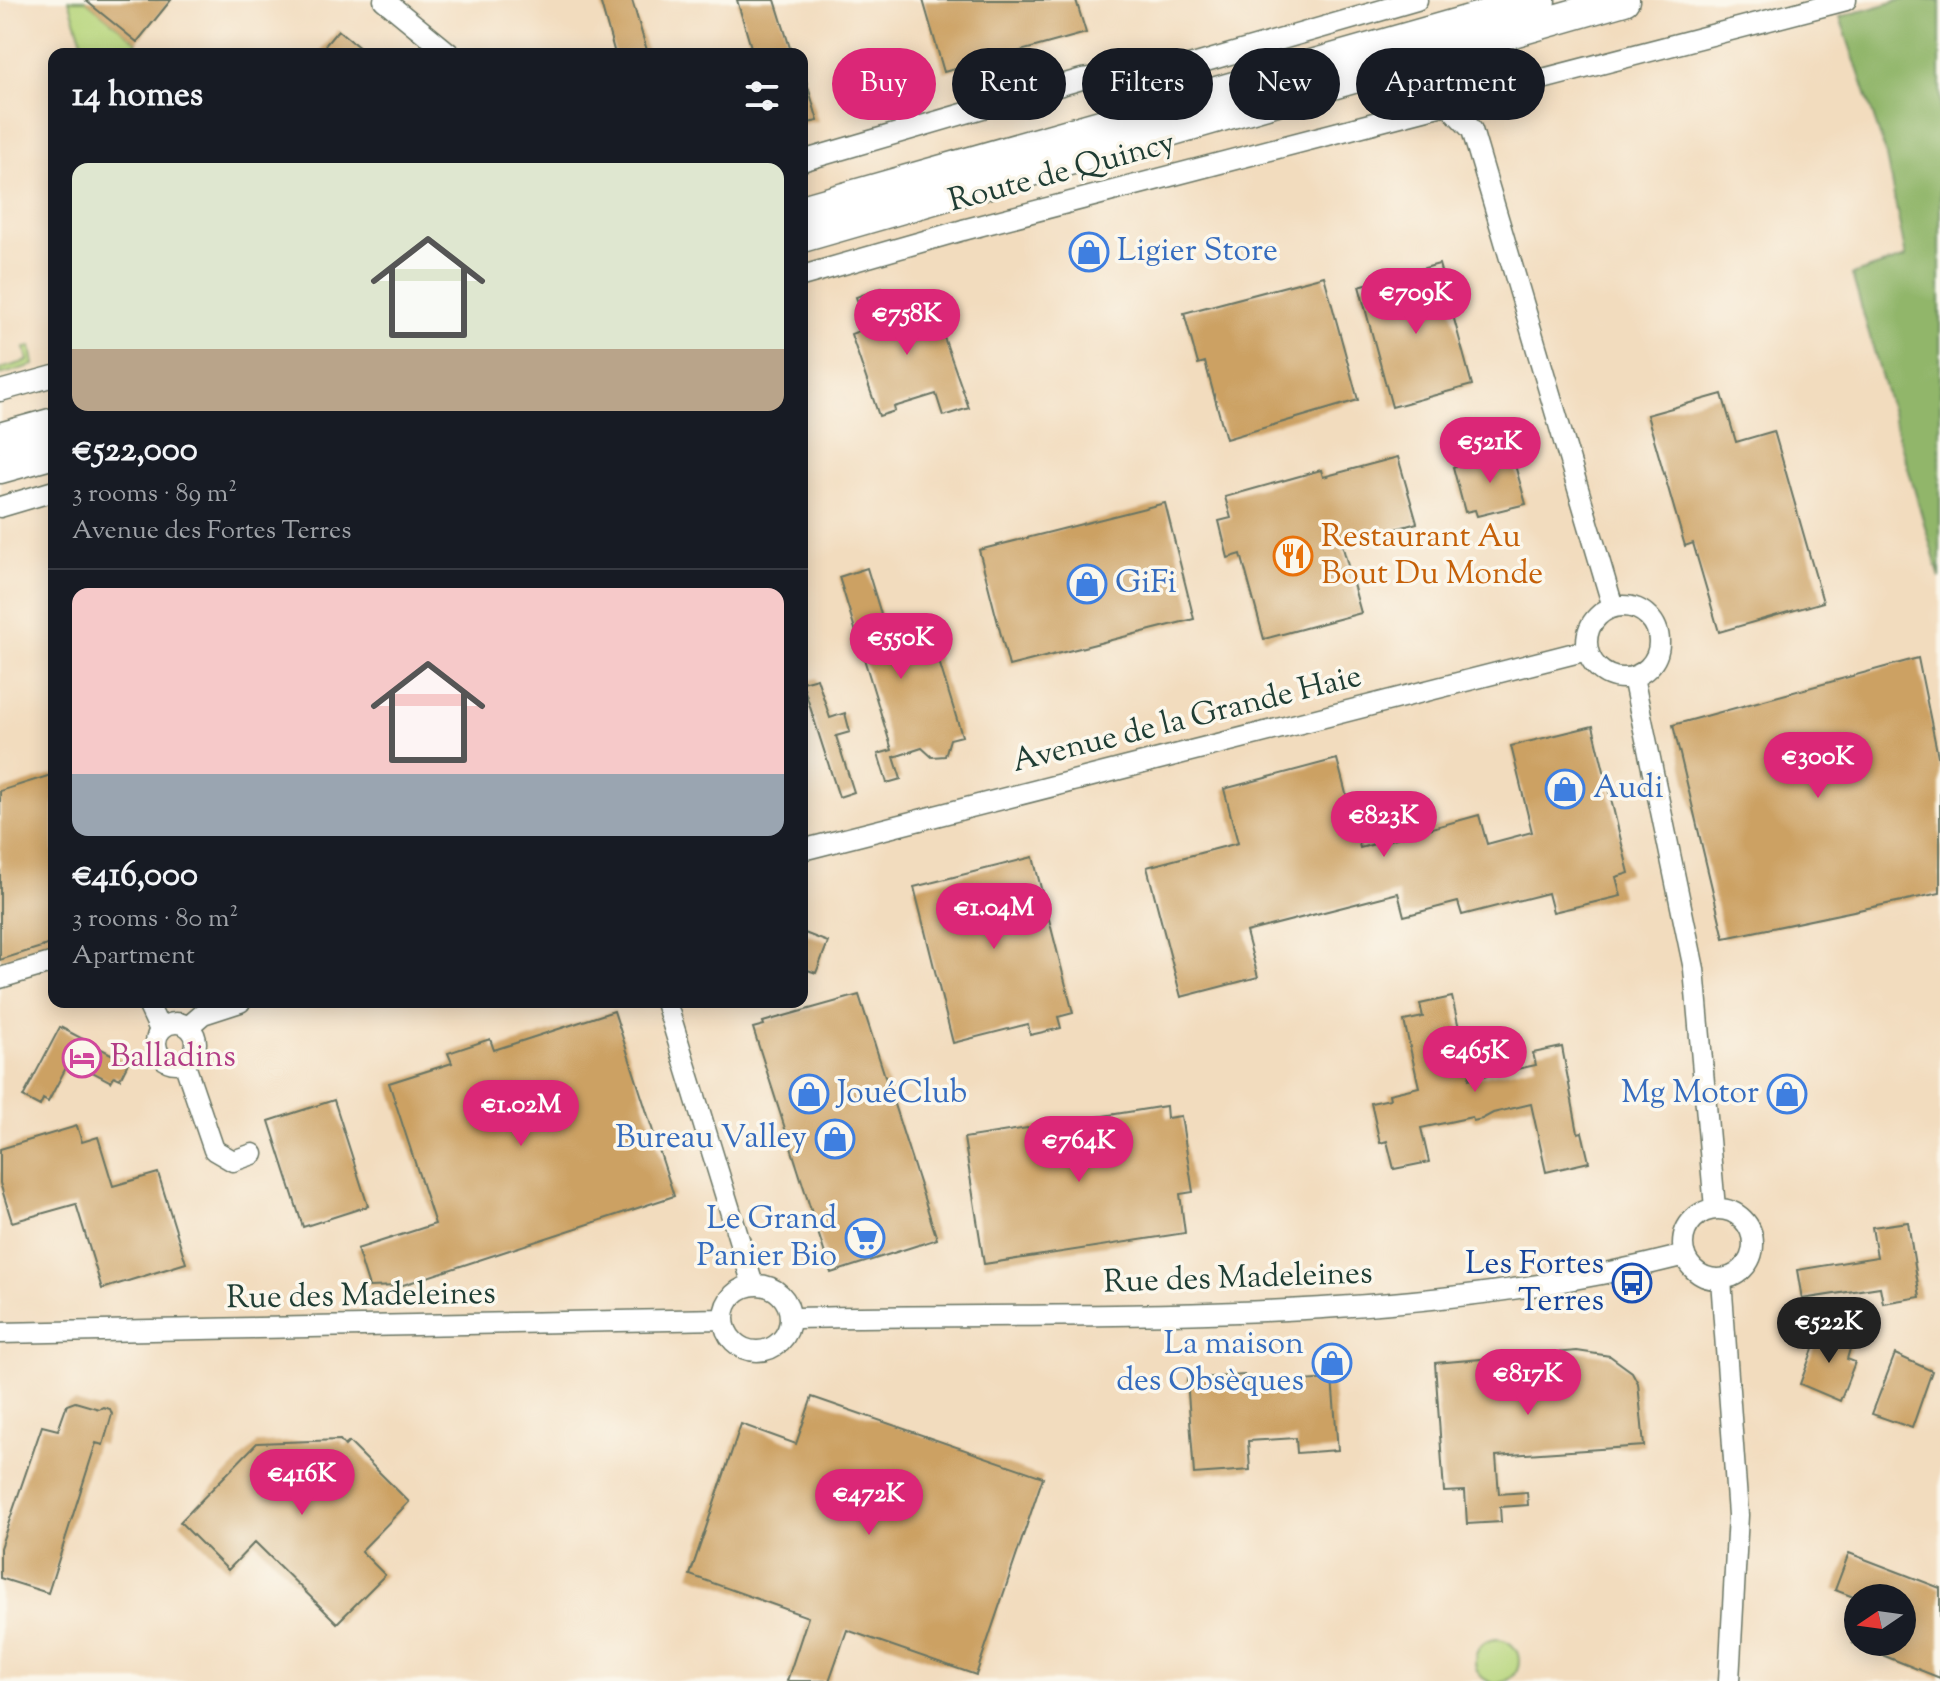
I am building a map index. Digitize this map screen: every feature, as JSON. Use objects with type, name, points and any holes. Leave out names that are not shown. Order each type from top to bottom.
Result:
[{"type":"highway","points":[[808,208],[1540,0]]},
{"type":"highway","points":[[808,235],[1624,0]]},
{"type":"highway","points":[[0,438],[48,425]]},
{"type":"highway","points":[[0,468],[48,455]]},
{"type":"street","points":[[384,0],[443,48]]},
{"type":"street","points":[[808,159],[1082,79],[1182,68],[1415,0]]},
{"type":"street","name":"Route de Quincy","points":[[1545,78],[1846,0]]},
{"type":"street","name":"Route de Quincy","points":[[808,274],[1383,120]]},
{"type":"street","points":[[1462,120],[1472,130],[1613,607]]},
{"type":"street","points":[[1472,130],[1475,120]]},
{"type":"street","points":[[0,391],[48,378]]},
{"type":"street","points":[[0,507],[48,493]]},
{"type":"street","points":[[1624,606],[1645,614],[1658,633],[1657,655],[1651,665],[1633,677],[1621,679],[1599,670],[1587,650],[1589,628],[1603,612],[1613,607],[1624,606]]},
{"type":"street","name":"Avenue de la Grande Haie","points":[[808,848],[1587,650]]},
{"type":"street","points":[[1633,677],[1694,969],[1715,1208]]},
{"type":"street","points":[[0,978],[48,964]]},
{"type":"street","points":[[150,1008],[160,1030],[155,1043],[160,1056],[171,1063],[184,1062]]},
{"type":"street","points":[[188,1027],[203,1014],[222,1008]]},
{"type":"street","points":[[668,1008],[753,1285]]},
{"type":"street","points":[[160,1030],[177,1023],[188,1027],[196,1045],[184,1062]]},
{"type":"street","points":[[184,1062],[214,1150],[233,1161],[253,1154]]},
{"type":"street","points":[[1715,1208],[1742,1218],[1752,1235],[1753,1245],[1751,1255],[1740,1271],[1721,1279],[1699,1273],[1685,1255],[1686,1228],[1698,1214],[1715,1208]]},
{"type":"street","name":"Rue des Madeleines","points":[[790,1318],[1170,1314],[1357,1307],[1514,1289],[1685,1255]]},
{"type":"street","points":[[1721,1279],[1738,1515],[1729,1681]]},
{"type":"street","points":[[753,1285],[775,1290],[783,1297],[790,1318],[789,1328],[777,1345],[758,1352],[738,1346],[725,1329],[723,1319],[729,1300],[744,1287],[753,1285]]},
{"type":"street","name":"Rue des Madeleines","points":[[2,1327],[723,1319]]},
{"type":"green space","points":[[69,0],[85,0],[137,42],[132,48],[84,48]]},
{"type":"green space","points":[[1901,0],[1940,0],[1940,578],[1852,275],[1906,257],[1885,151],[1840,17]]},
{"type":"green space","points":[[31,346],[34,365],[0,375],[0,369],[28,361],[25,348]]},
{"type":"green space","points":[[1488,1640],[1506,1640],[1518,1652],[1518,1670],[1506,1682],[1488,1682],[1476,1670],[1476,1652]]},
{"type":"building","points":[[85,0],[171,0],[137,42]]},
{"type":"building","points":[[600,0],[632,0],[646,48],[613,48]]},
{"type":"building","points":[[737,0],[775,0],[790,48],[751,48]]},
{"type":"building","points":[[923,0],[1076,0],[1086,33],[1031,48],[952,48],[952,70],[944,72]]},
{"type":"building","points":[[338,30],[360,48],[323,48]]},
{"type":"building","points":[[808,87],[818,121],[808,123]]},
{"type":"building","points":[[1439,264],[1472,385],[1392,407],[1359,286]]},
{"type":"building","points":[[1324,276],[1358,400],[1226,439],[1205,362],[1198,364],[1184,313]]},
{"type":"building","points":[[882,288],[892,320],[945,303],[951,322],[940,326],[969,408],[943,416],[936,394],[894,407],[895,411],[879,416],[851,334],[867,328],[856,297]]},
{"type":"building","points":[[1722,394],[1736,442],[1774,431],[1823,602],[1719,632],[1693,543],[1685,546],[1647,415]]},
{"type":"building","points":[[1511,451],[1526,504],[1477,516],[1475,510],[1465,512],[1453,467]]},
{"type":"building","name":"Restaurant Au Bout Du Monde","points":[[1398,457],[1417,523],[1342,544],[1361,613],[1264,639],[1241,554],[1228,558],[1219,521],[1231,518],[1225,497],[1321,470],[1323,477]]},
{"type":"building","name":"GiFi","points":[[1165,503],[1194,619],[1009,666],[979,550]]},
{"type":"building","points":[[867,568],[890,644],[930,632],[962,736],[950,739],[945,756],[932,757],[922,748],[894,757],[901,779],[887,783],[878,754],[892,750],[839,577]]},
{"type":"building","points":[[1918,658],[1940,766],[1940,893],[1724,938],[1673,725]]},
{"type":"building","points":[[817,678],[830,718],[845,713],[850,732],[836,736],[854,792],[839,797],[808,701],[808,680]]},
{"type":"building","points":[[1593,726],[1629,873],[1616,877],[1621,896],[1553,912],[1548,893],[1462,915],[1458,902],[1404,916],[1398,893],[1246,932],[1258,977],[1181,997],[1147,867],[1238,843],[1224,789],[1337,759],[1360,848],[1479,815],[1487,844],[1532,832],[1511,746]]},
{"type":"building","points":[[48,776],[48,945],[0,960],[0,791]]},
{"type":"building","points":[[1033,857],[1073,1013],[1058,1017],[1061,1028],[1030,1035],[1028,1024],[953,1043],[914,887]]},
{"type":"building","points":[[808,934],[828,942],[816,973],[808,970]]},
{"type":"building","points":[[859,995],[937,1239],[831,1273],[753,1028],[764,1025],[763,1022]]},
{"type":"building","points":[[1452,997],[1461,1037],[1474,1052],[1469,1079],[1536,1065],[1533,1053],[1562,1047],[1578,1133],[1582,1132],[1589,1162],[1546,1172],[1531,1104],[1473,1121],[1472,1117],[1421,1128],[1429,1162],[1394,1169],[1387,1141],[1380,1143],[1371,1103],[1390,1099],[1389,1094],[1419,1087],[1404,1021],[1423,1017],[1420,1004]]},
{"type":"building","points":[[614,1011],[674,1196],[400,1286],[369,1287],[357,1249],[435,1224],[389,1083],[452,1063],[448,1053],[490,1039],[494,1050]]},
{"type":"building","points":[[60,1027],[128,1063],[120,1079],[114,1076],[111,1082],[70,1060],[48,1102],[43,1099],[40,1106],[23,1097]]},
{"type":"building","points":[[334,1100],[368,1206],[303,1227],[269,1121]]},
{"type":"building","points":[[1166,1106],[1167,1118],[1181,1116],[1193,1192],[1180,1194],[1185,1233],[984,1264],[964,1138]]},
{"type":"building","points":[[77,1126],[82,1142],[98,1137],[113,1186],[158,1173],[186,1263],[102,1289],[76,1204],[12,1222],[0,1183],[0,1149]]},
{"type":"building","points":[[1908,1222],[1920,1297],[1883,1303],[1880,1287],[1802,1299],[1797,1270],[1877,1257],[1872,1227]]},
{"type":"building","points":[[1821,1328],[1853,1339],[1847,1359],[1855,1362],[1840,1401],[1800,1384]]},
{"type":"building","points":[[1577,1351],[1610,1356],[1632,1372],[1638,1383],[1644,1446],[1496,1456],[1499,1494],[1527,1492],[1528,1505],[1500,1507],[1501,1522],[1467,1524],[1465,1491],[1444,1492],[1435,1363]]},
{"type":"building","points":[[1895,1354],[1932,1371],[1912,1428],[1872,1414]]},
{"type":"building","points":[[1244,1375],[1244,1385],[1332,1379],[1338,1450],[1297,1453],[1296,1438],[1248,1441],[1250,1470],[1194,1474],[1187,1379]]},
{"type":"building","points":[[812,1397],[1043,1477],[976,1675],[847,1630],[829,1681],[787,1681],[808,1617],[690,1575],[741,1424],[796,1444]]},
{"type":"building","points":[[75,1402],[110,1409],[112,1414],[103,1445],[96,1443],[48,1593],[0,1578],[0,1548],[42,1426],[58,1430],[67,1405]]},
{"type":"building","points":[[340,1440],[345,1446],[349,1442],[409,1502],[361,1551],[385,1575],[337,1623],[255,1542],[228,1570],[180,1522],[257,1443]]},
{"type":"building","points":[[1849,1553],[1940,1588],[1940,1678],[1885,1656],[1916,1656],[1916,1584],[1844,1584],[1844,1593],[1835,1590]]},
{"type":"place","name":"Ligier Store","points":[[1089,252]]},
{"type":"place","name":"Restaurant Au Bout Du Monde","points":[[1293,556]]},
{"type":"place","name":"GiFi","points":[[1087,584]]},
{"type":"place","name":"Audi","points":[[1565,789]]},
{"type":"place","name":"Balladins","points":[[82,1058]]},
{"type":"place","name":"JouéClub","points":[[809,1094]]},
{"type":"place","name":"Mg Motor","points":[[1787,1094]]},
{"type":"place","name":"Bureau Valley","points":[[835,1139]]},
{"type":"place","name":"Le Grand Panier Bio","points":[[865,1238]]},
{"type":"place","name":"Les Fortes Terres","points":[[1632,1283]]},
{"type":"place","name":"La maison des Obsèques","points":[[1332,1363]]}]
